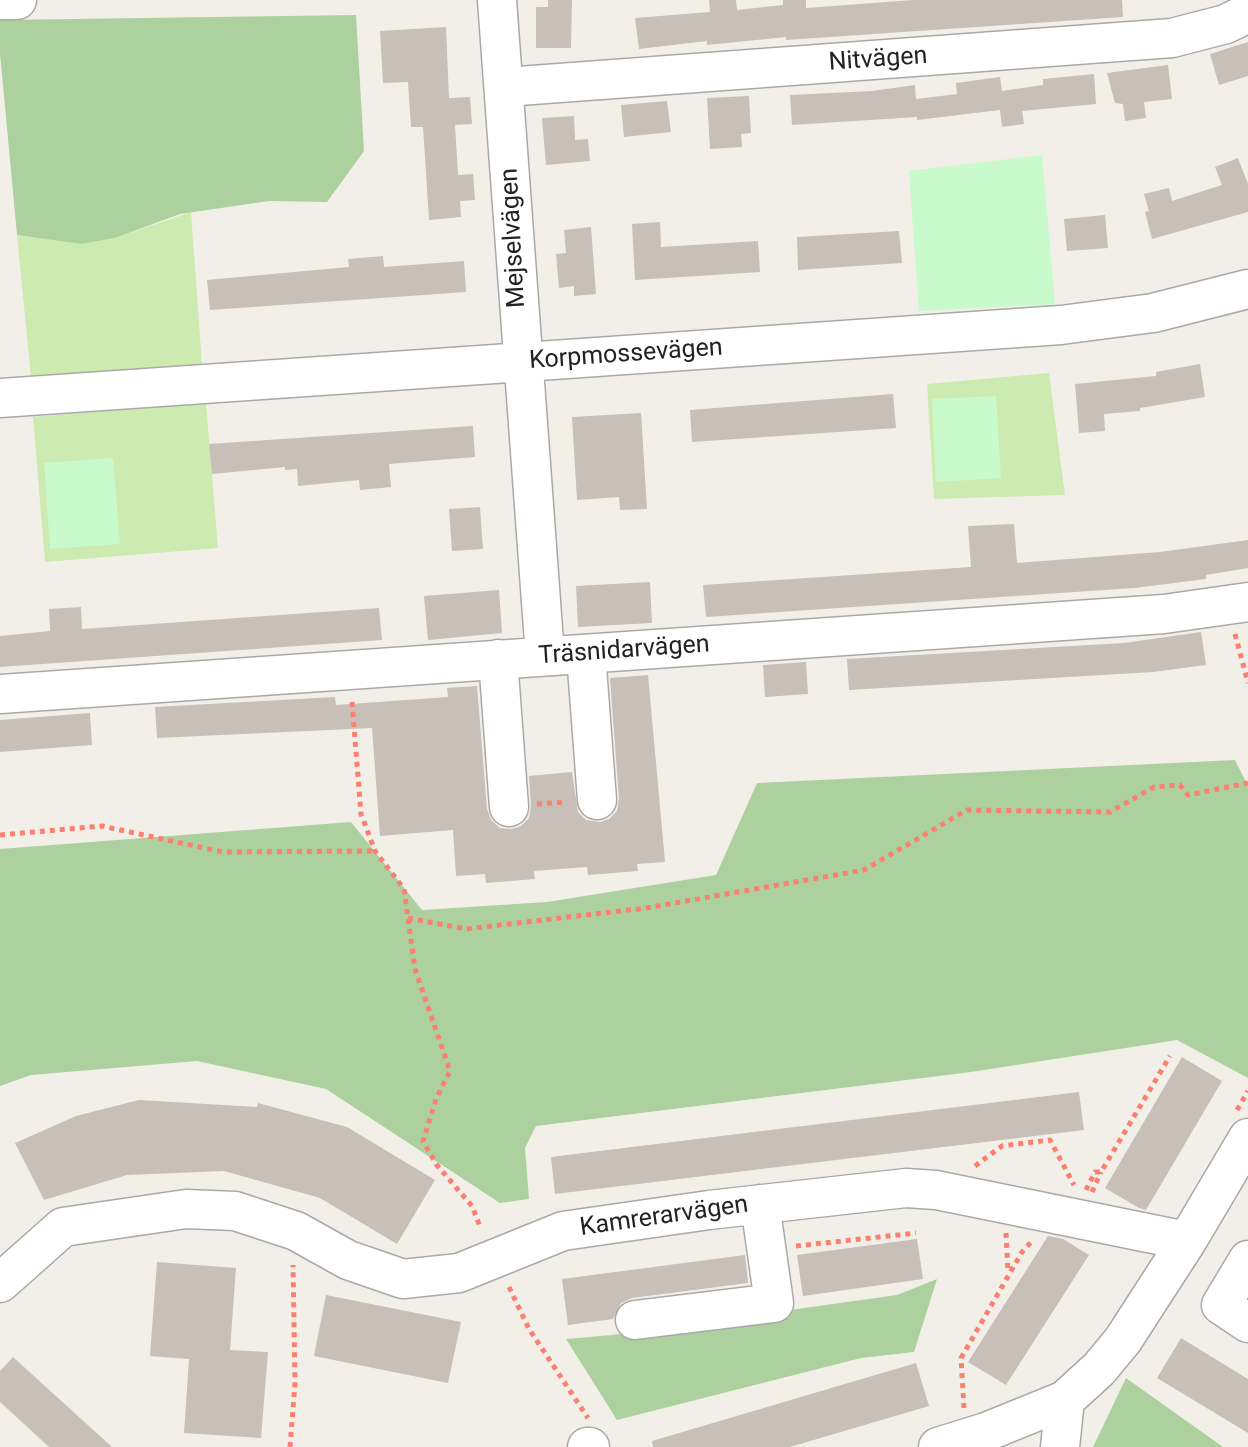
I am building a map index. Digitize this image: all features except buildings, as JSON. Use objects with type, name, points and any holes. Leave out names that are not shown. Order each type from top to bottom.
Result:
[{"type":"street","points":[[0,0],[17,0]]},
{"type":"street","name":"Mejselvägen","points":[[497,0],[545,656]]},
{"type":"street","name":"Nitvägen","points":[[505,87],[1172,38],[1226,24],[1248,13]]},
{"type":"street","name":"Korpmossevägen","points":[[0,398],[1107,320],[1248,289]]},
{"type":"street","name":"Träsnidarvägen","points":[[0,694],[1238,604]]},
{"type":"street","points":[[586,654],[597,800]]},
{"type":"street","points":[[498,659],[509,806]]},
{"type":"street","points":[[952,1443],[1065,1400],[1099,1369],[1123,1340],[1187,1241],[1239,1130]]},
{"type":"street","name":"Kamrerarvägen","points":[[0,1283],[63,1227],[186,1209],[235,1210],[296,1231],[348,1260],[403,1279],[459,1273],[489,1246],[563,1231],[906,1188],[936,1190],[1187,1241]]},
{"type":"street","points":[[635,1320],[774,1303],[760,1204]]},
{"type":"street","points":[[1166,1274],[1235,1314],[1248,1260]]},
{"type":"street","points":[[1060,1447],[1065,1400]]},
{"type":"path","points":[[1238,604],[1248,683]]},
{"type":"path","points":[[350,670],[361,814],[375,851],[404,889],[415,969],[450,1071],[423,1141],[436,1164],[472,1206],[530,1329],[589,1438]]},
{"type":"path","points":[[408,918],[466,929],[646,908],[864,870],[968,810],[1110,812],[1154,787],[1180,785],[1188,794],[1248,783]]},
{"type":"path","points":[[509,806],[597,800]]},
{"type":"path","points":[[0,835],[102,826],[223,852],[375,851]]},
{"type":"path","points":[[1080,1202],[1170,1056]]},
{"type":"path","points":[[1239,1130],[1248,1091]]},
{"type":"path","points":[[972,1169],[1002,1146],[1050,1140],[1069,1172]]},
{"type":"path","points":[[1005,1218],[1008,1275]]},
{"type":"path","points":[[769,1269],[781,1264],[792,1247],[916,1233]]},
{"type":"path","points":[[952,1443],[960,1358],[1022,1252]]},
{"type":"path","points":[[290,1447],[295,1384],[292,1295]]},
{"type":"green space","points":[[356,15],[364,151],[327,202],[269,201],[180,214],[115,238],[81,244],[17,235],[0,20]]},
{"type":"green space","points":[[1042,155],[1055,304],[919,311],[909,171]]},
{"type":"green space","points":[[191,212],[202,365],[31,378],[17,235],[81,244],[115,238]]},
{"type":"green space","points":[[1049,373],[1065,495],[934,499],[927,384]]},
{"type":"green space","points":[[996,396],[1001,478],[936,482],[932,399]]},
{"type":"green space","points":[[206,403],[218,548],[45,562],[33,417]]},
{"type":"green space","points":[[113,458],[120,544],[50,549],[44,463]]},
{"type":"green space","points":[[1235,760],[1248,786],[1248,1078],[1177,1040],[971,1072],[536,1126],[525,1148],[529,1199],[500,1203],[326,1089],[197,1061],[31,1075],[0,1086],[0,849],[351,822],[422,910],[547,902],[716,875],[757,783]]},
{"type":"green space","points":[[937,1279],[914,1352],[861,1358],[617,1420],[566,1339],[897,1295]]},
{"type":"green space","points":[[1126,1378],[1223,1447],[1093,1447]]}]
